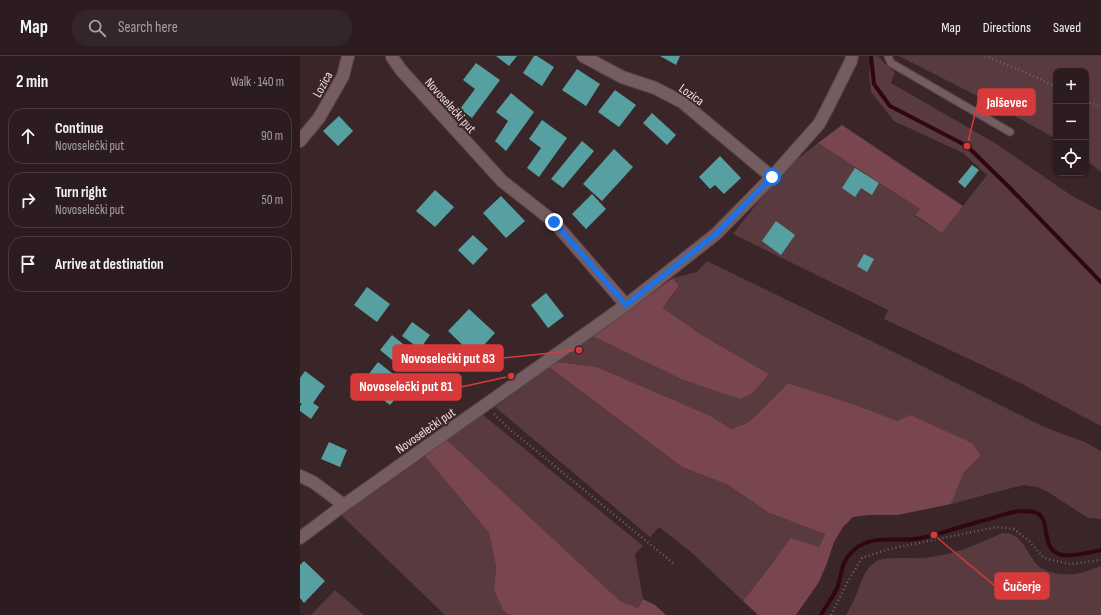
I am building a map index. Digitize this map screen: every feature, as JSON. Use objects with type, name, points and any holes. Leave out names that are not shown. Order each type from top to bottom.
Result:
[{"type":"street","name":"Lozica","points":[[300,141],[320,118],[343,76],[348,56]]},
{"type":"street","name":"Lozica","points":[[583,56],[622,77],[655,88],[682,102],[772,177]]},
{"type":"street","name":"Novoselečki put","points":[[300,538],[344,505],[626,305],[716,234],[772,177],[818,124],[828,110],[852,56]]},
{"type":"street","name":"Novoselečki put","points":[[392,57],[401,70],[502,181],[554,222],[626,305]]},
{"type":"street","points":[[300,476],[313,482],[344,505]]},
{"type":"lane","points":[[888,56],[891,63],[1010,132]]},
{"type":"path","points":[[985,56],[1032,75],[1053,86]]},
{"type":"path","points":[[1089,102],[1101,108]]},
{"type":"path","points":[[485,406],[508,427],[673,563]]},
{"type":"path","points":[[831,615],[847,583],[862,558],[889,549],[956,535],[998,527],[1014,529],[1029,541],[1044,558],[1070,564],[1101,560]]},
{"type":"shaded area","points":[[873,56],[878,56],[895,72],[891,83],[995,143],[1072,196],[1101,211],[1101,426],[1022,384],[884,319],[888,310],[733,234],[782,171],[818,143],[920,209],[915,216],[942,233],[987,175],[963,153],[894,121],[871,92],[869,74]]},
{"type":"shaded area","points":[[899,56],[1101,56],[1101,172],[1089,162],[1089,68],[1053,68],[1053,137],[995,105]]},
{"type":"shaded area","points":[[842,125],[963,206],[942,233],[915,215],[920,209],[818,143]]},
{"type":"shaded area","points":[[707,261],[1044,427],[1085,442],[1101,451],[1101,519],[1088,518],[1048,492],[1037,487],[1023,485],[951,504],[964,472],[981,456],[856,405],[788,383],[749,422],[731,429],[711,416],[597,367],[558,362],[592,336],[681,379],[753,393],[769,374],[705,337],[663,308],[679,286],[673,278],[697,272]]},
{"type":"shaded area","points":[[673,278],[679,286],[663,308],[705,337],[769,374],[753,393],[740,399],[681,379],[592,336]]},
{"type":"shaded area","points":[[558,362],[597,367],[711,416],[731,429],[749,422],[788,383],[856,405],[897,421],[910,415],[972,443],[981,456],[964,472],[951,504],[898,515],[868,515],[853,517],[843,527],[834,542],[819,582],[796,615],[758,615],[743,601],[791,538],[819,547],[825,534],[769,513],[728,485],[682,467],[549,367]]},
{"type":"shaded area","points":[[549,367],[682,467],[728,485],[769,513],[825,534],[819,547],[775,558],[743,601],[691,552],[659,527],[650,537],[495,407]]},
{"type":"shaded area","points":[[482,414],[643,546],[635,554],[643,599],[638,608],[620,601],[446,439]]},
{"type":"shaded area","points":[[446,439],[620,601],[638,608],[643,599],[655,605],[666,615],[509,615],[503,610],[494,590],[496,566],[489,533],[425,456]]},
{"type":"shaded area","points":[[425,456],[489,533],[496,566],[494,590],[503,610],[509,615],[445,615],[341,515]]},
{"type":"shaded area","points":[[1002,533],[1010,534],[1016,537],[1024,545],[1033,560],[1041,568],[1049,572],[1074,574],[1101,566],[1101,615],[846,615],[855,599],[865,573],[875,562],[884,559],[924,558],[945,555]]},
{"type":"shaded area","points":[[335,590],[364,615],[311,615]]},
{"type":"building","points":[[496,56],[517,56],[509,66]]},
{"type":"building","points":[[534,56],[537,56],[554,67],[542,86],[523,73]]},
{"type":"building","points":[[660,56],[680,56],[676,65]]},
{"type":"building","points":[[476,63],[500,80],[472,118],[460,109],[475,89],[463,80]]},
{"type":"building","points":[[577,69],[600,84],[586,106],[562,90]]},
{"type":"building","points":[[615,90],[636,105],[619,127],[598,112]]},
{"type":"building","points":[[511,93],[534,112],[506,151],[495,141],[508,121],[496,112]]},
{"type":"building","points":[[652,113],[676,135],[667,145],[643,123]]},
{"type":"building","points":[[339,116],[353,131],[338,146],[323,131]]},
{"type":"building","points":[[542,120],[567,138],[539,177],[527,168],[541,148],[529,139]]},
{"type":"building","points":[[582,141],[594,151],[563,188],[551,179]]},
{"type":"building","points":[[614,149],[633,167],[602,201],[583,184]]},
{"type":"building","points":[[720,156],[741,178],[724,194],[715,185],[710,189],[699,177]]},
{"type":"building","points":[[972,165],[979,170],[965,188],[958,182]]},
{"type":"building","points":[[855,168],[879,183],[872,195],[861,188],[855,197],[842,188]]},
{"type":"building","points":[[435,190],[454,207],[435,227],[416,211]]},
{"type":"building","points":[[592,194],[606,209],[586,229],[572,214]]},
{"type":"building","points":[[501,196],[525,221],[506,238],[483,213]]},
{"type":"building","points":[[776,221],[795,235],[781,255],[762,241]]},
{"type":"building","points":[[473,235],[488,249],[473,265],[458,250]]},
{"type":"building","points":[[864,254],[874,259],[867,272],[857,266]]},
{"type":"building","points":[[367,287],[390,304],[377,322],[354,305]]},
{"type":"building","points":[[546,293],[564,316],[548,328],[531,305]]},
{"type":"building","points":[[469,309],[495,333],[474,356],[448,331]]},
{"type":"building","points":[[412,322],[430,335],[420,349],[402,336]]},
{"type":"building","points":[[392,335],[414,353],[402,368],[380,350]]},
{"type":"building","points":[[378,362],[407,385],[390,405],[362,383]]},
{"type":"building","points":[[305,371],[325,386],[313,403],[319,407],[311,419],[300,411],[300,406],[302,404],[300,403],[300,378]]},
{"type":"building","points":[[329,442],[347,450],[340,467],[321,459]]},
{"type":"building","points":[[304,561],[325,581],[304,603],[300,598],[300,565]]},
{"type":"waterway","points":[[871,56],[874,84],[890,106],[967,146],[1101,282]]},
{"type":"waterway","points":[[821,615],[838,586],[844,562],[855,549],[876,540],[919,539],[1008,513],[1032,511],[1037,513],[1044,522],[1048,542],[1050,547],[1055,552],[1062,555],[1070,555],[1101,550]]},
{"type":"place","name":"Jalševec","points":[[967,146]]},
{"type":"place","name":"Novoselečki put 83","points":[[579,350]]},
{"type":"place","name":"Novoselečki put 81","points":[[511,376]]},
{"type":"place","name":"Čučerje","points":[[934,535]]},
{"type":"route","points":[[554,222],[626,305],[716,234],[772,177]]}]
